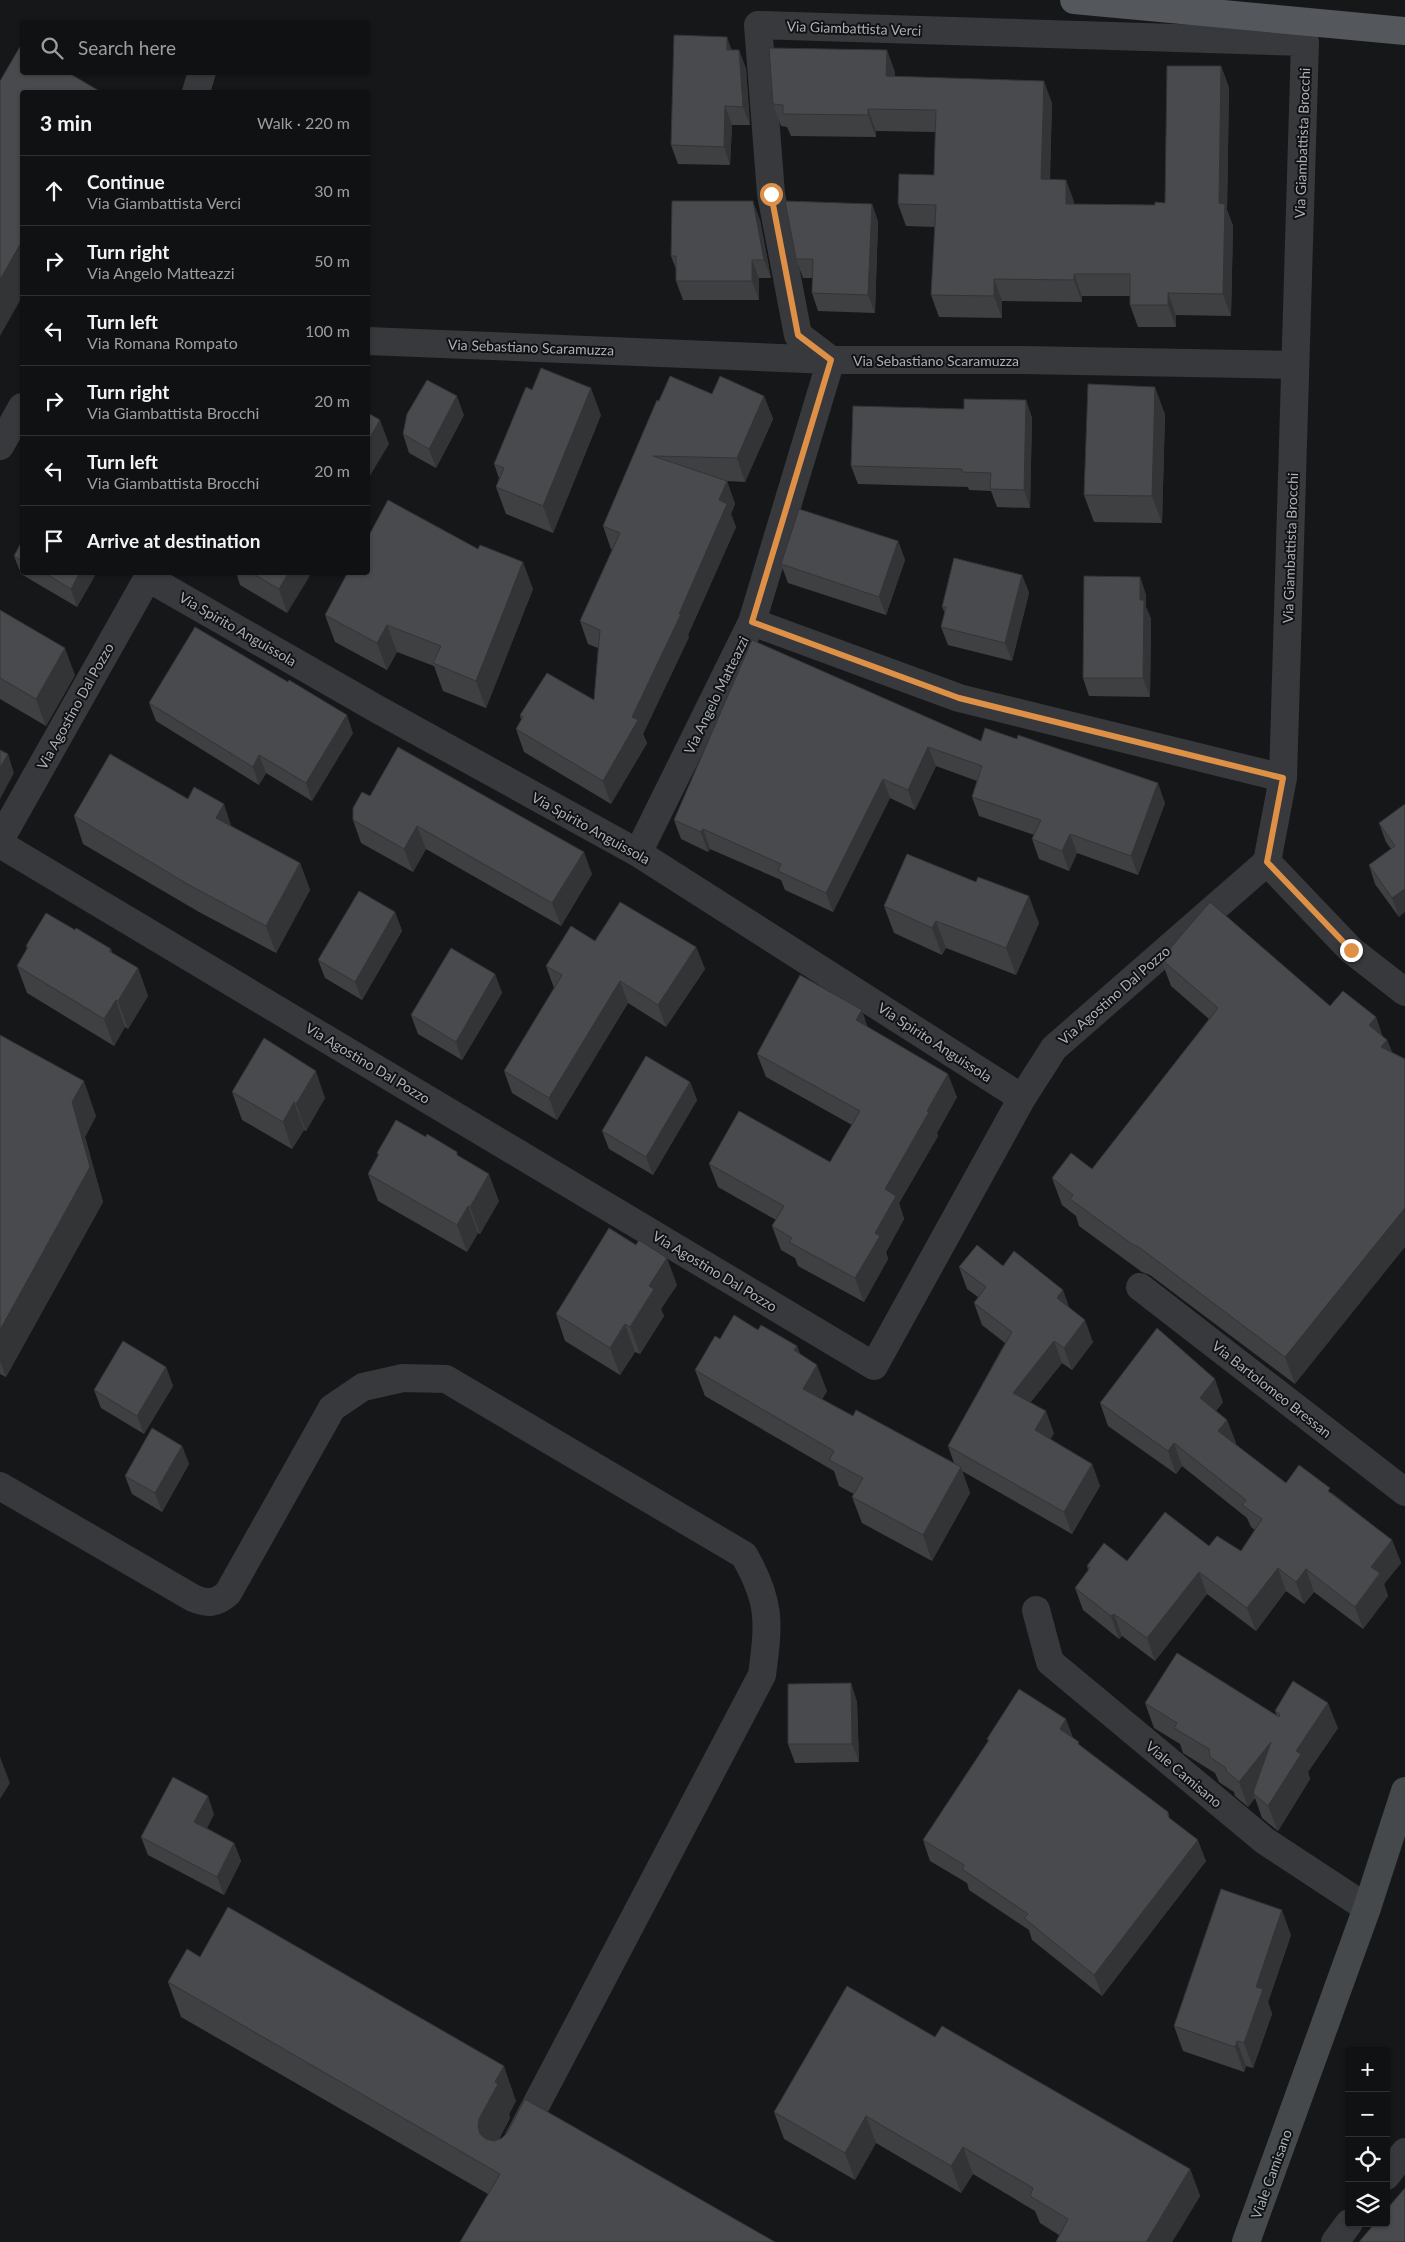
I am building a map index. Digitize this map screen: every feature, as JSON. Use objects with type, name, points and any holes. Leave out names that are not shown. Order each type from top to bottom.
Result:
[{"type":"main road","points":[[1074,0],[1405,31]]},
{"type":"main road","name":"Viale Camisano","points":[[1246,2242],[1367,1908],[1405,1791]]},
{"type":"street","name":"Via Giambattista Verci","points":[[831,360],[798,335],[771,194],[758,25],[1305,42]]},
{"type":"street","name":"Via Giambattista Brocchi","points":[[1267,862],[1283,778],[1305,42]]},
{"type":"street","points":[[197,90],[201,75]]},
{"type":"street","name":"Via Sebastiano Scaramuzza","points":[[370,341],[831,360],[1022,360],[1295,365]]},
{"type":"street","name":"Via Angelo Matteazzi","points":[[638,853],[752,622],[831,360]]},
{"type":"street","points":[[0,446],[20,411]]},
{"type":"street","name":"Via Agostino Dal Pozzo","points":[[0,840],[149,575]]},
{"type":"street","name":"Via Spirito Anguissola","points":[[149,575],[376,708],[638,853],[1022,1098]]},
{"type":"street","points":[[752,622],[959,698],[1283,778]]},
{"type":"street","name":"Via Agostino Dal Pozzo","points":[[0,844],[874,1366],[1022,1098],[1054,1048],[1267,862]]},
{"type":"street","points":[[1267,862],[1351,950],[1405,992]]},
{"type":"street","name":"Via Bartolomeo Bressan","points":[[1140,1287],[1405,1492]]},
{"type":"street","points":[[0,1486],[193,1598],[205,1603],[219,1601],[228,1593],[332,1408],[363,1387],[403,1378],[446,1380],[744,1555],[758,1580],[767,1611],[767,1641],[762,1674],[506,2160]]},
{"type":"street","name":"Viale Camisano","points":[[1036,1610],[1050,1662],[1265,1842],[1367,1908]]},
{"type":"street","points":[[1390,2171],[1405,2152]]},
{"type":"street","points":[[1335,2242],[1346,2227]]},
{"type":"building","points":[[674,35],[727,37],[727,50],[739,50],[743,107],[725,106],[724,147],[671,145]]},
{"type":"building","points":[[20,47],[20,75],[72,75],[98,90],[20,90],[20,245],[0,280],[0,81]]},
{"type":"building","points":[[769,48],[887,50],[886,76],[1044,81],[1041,179],[1066,180],[1066,204],[1155,205],[1155,202],[1165,203],[1167,66],[1221,66],[1219,203],[1225,204],[1223,294],[1168,293],[1168,305],[1130,305],[1130,274],[1074,274],[1074,280],[994,279],[994,296],[931,295],[936,205],[898,204],[899,174],[934,175],[936,110],[868,109],[868,115],[783,114],[783,105],[773,104]]},
{"type":"building","points":[[672,201],[753,201],[764,260],[752,260],[752,281],[676,281],[676,256],[671,256]]},
{"type":"building","points":[[785,201],[872,204],[868,295],[812,293],[813,259],[796,259]]},
{"type":"building","points":[[541,368],[591,388],[543,506],[496,487],[504,468],[494,464],[526,387],[532,390]]},
{"type":"building","points":[[670,376],[712,394],[720,376],[764,396],[737,458],[653,456],[727,481],[719,500],[727,504],[679,614],[681,614],[632,717],[638,720],[603,781],[516,729],[523,717],[520,715],[547,673],[594,700],[600,630],[580,621],[620,533],[603,526],[657,400],[659,401]]},
{"type":"building","points":[[427,380],[457,396],[429,449],[403,434],[407,414]]},
{"type":"building","points":[[1088,384],[1155,387],[1152,496],[1084,495]]},
{"type":"building","points":[[964,399],[1026,400],[1024,490],[990,489],[991,473],[962,472],[962,469],[851,466],[853,406],[964,409]]},
{"type":"building","points":[[370,414],[380,420],[370,438]]},
{"type":"building","points":[[388,500],[478,549],[480,545],[523,562],[476,681],[433,663],[441,646],[387,625],[377,643],[325,615],[346,575],[370,575],[370,533]]},
{"type":"building","points":[[799,509],[898,541],[879,597],[781,564]]},
{"type":"building","points":[[20,545],[20,560],[14,556]]},
{"type":"building","points":[[954,558],[1022,575],[1005,643],[941,627],[946,607],[942,607]]},
{"type":"building","points":[[48,575],[78,575],[71,589]]},
{"type":"building","points":[[255,575],[287,575],[279,589]]},
{"type":"building","points":[[1084,576],[1140,577],[1140,600],[1144,600],[1143,678],[1083,678]]},
{"type":"building","points":[[0,610],[65,648],[36,699],[0,678]]},
{"type":"building","points":[[195,627],[347,715],[306,783],[259,755],[253,767],[149,703]]},
{"type":"building","points":[[752,640],[981,741],[985,728],[1017,739],[1018,735],[1158,783],[1131,856],[1070,834],[1062,851],[1032,839],[1041,820],[972,797],[982,766],[928,747],[908,790],[883,779],[826,893],[778,871],[781,864],[703,829],[701,832],[674,820]]},
{"type":"building","points":[[398,747],[584,852],[552,903],[417,826],[404,849],[353,820],[353,808],[362,792],[370,796]]},
{"type":"building","points":[[0,750],[8,754],[0,768]]},
{"type":"building","points":[[110,754],[188,799],[194,787],[224,804],[216,818],[300,863],[266,926],[189,885],[74,816]]},
{"type":"building","points":[[1405,804],[1405,889],[1392,898],[1369,865],[1395,846],[1379,823]]},
{"type":"building","points":[[907,854],[976,882],[978,877],[1029,896],[1006,948],[936,921],[932,928],[884,906]]},
{"type":"building","points":[[359,891],[395,912],[355,982],[318,960]]},
{"type":"building","points":[[620,902],[696,947],[658,1005],[620,981],[549,1098],[504,1071],[562,975],[546,966],[571,926],[595,941]]},
{"type":"building","points":[[1210,902],[1330,1006],[1343,991],[1376,1017],[1369,1025],[1387,1040],[1381,1047],[1405,1059],[1405,1208],[1285,1357],[1140,1248],[1070,1199],[1073,1195],[1052,1178],[1071,1153],[1092,1169],[1218,1008],[1161,959]]},
{"type":"building","points":[[46,913],[75,930],[76,928],[138,968],[118,1001],[116,1000],[104,1019],[17,966],[28,947],[26,946]]},
{"type":"building","points":[[451,948],[495,974],[456,1042],[411,1015]]},
{"type":"building","points":[[800,975],[862,1010],[856,1020],[948,1074],[927,1111],[929,1112],[885,1189],[896,1196],[875,1233],[880,1236],[855,1278],[789,1242],[792,1238],[772,1226],[784,1206],[709,1164],[739,1111],[830,1162],[860,1111],[757,1054]]},
{"type":"building","points":[[0,1035],[84,1081],[72,1102],[90,1167],[0,1330]]},
{"type":"building","points":[[264,1038],[316,1071],[296,1104],[294,1102],[283,1122],[232,1092]]},
{"type":"building","points":[[646,1056],[690,1082],[646,1157],[602,1131]]},
{"type":"building","points":[[396,1120],[426,1137],[427,1134],[489,1174],[457,1225],[368,1174],[379,1154],[377,1153]]},
{"type":"building","points":[[609,1228],[636,1245],[639,1240],[667,1258],[649,1286],[654,1289],[630,1327],[625,1324],[610,1348],[556,1314]]},
{"type":"building","points":[[977,1245],[1003,1266],[1014,1251],[1063,1290],[1057,1298],[1085,1320],[1064,1348],[1054,1341],[1013,1393],[1046,1411],[1035,1430],[1092,1464],[1064,1512],[948,1446],[1012,1332],[974,1303],[986,1287],[959,1267]]},
{"type":"building","points":[[734,1315],[758,1330],[761,1325],[797,1346],[794,1350],[817,1365],[803,1389],[853,1416],[856,1410],[961,1467],[923,1535],[852,1497],[863,1478],[829,1460],[834,1451],[695,1370],[715,1336],[720,1339]]},
{"type":"building","points":[[1157,1328],[1215,1379],[1200,1398],[1227,1420],[1218,1431],[1286,1483],[1299,1465],[1330,1488],[1328,1491],[1392,1540],[1371,1567],[1380,1573],[1355,1607],[1306,1569],[1296,1582],[1278,1568],[1247,1608],[1199,1572],[1147,1638],[1114,1614],[1111,1616],[1075,1588],[1090,1568],[1087,1566],[1104,1543],[1127,1561],[1165,1512],[1209,1546],[1217,1536],[1241,1551],[1262,1519],[1242,1505],[1246,1500],[1174,1443],[1168,1451],[1100,1403]]},
{"type":"building","points":[[123,1341],[166,1367],[137,1416],[94,1390]]},
{"type":"building","points":[[152,1428],[182,1446],[155,1493],[125,1476]]},
{"type":"building","points":[[1177,1653],[1279,1717],[1280,1714],[1275,1711],[1293,1681],[1328,1703],[1296,1751],[1301,1754],[1268,1806],[1253,1793],[1271,1742],[1239,1782],[1226,1771],[1226,1768],[1210,1757],[1209,1749],[1174,1728],[1177,1723],[1145,1703]]},
{"type":"building","points":[[851,1683],[852,1744],[788,1744],[788,1684]]},
{"type":"building","points":[[1019,1689],[1066,1719],[1060,1729],[1168,1812],[1168,1817],[1198,1840],[1094,1975],[1024,1918],[1028,1914],[962,1869],[964,1865],[923,1840],[989,1740],[987,1739]]},
{"type":"building","points":[[173,1777],[208,1796],[194,1822],[234,1843],[217,1877],[141,1837]]},
{"type":"building","points":[[1221,1889],[1282,1910],[1256,1987],[1263,1989],[1244,2043],[1237,2041],[1235,2047],[1174,2026]]},
{"type":"building","points":[[228,1907],[504,2066],[495,2082],[498,2084],[479,2119],[480,2134],[486,2139],[494,2141],[502,2138],[507,2133],[525,2099],[775,2242],[460,2242],[500,2174],[168,1982],[187,1949],[200,1957]]},
{"type":"building","points":[[847,1986],[935,2037],[942,2026],[1190,2169],[1146,2242],[1056,2242],[1068,2219],[1030,2196],[1033,2188],[963,2147],[951,2166],[866,2116],[845,2153],[774,2112]]},
{"type":"building","points":[[1405,2188],[1405,2242],[1359,2242],[1372,2227],[1390,2227],[1390,2205]]},
{"type":"route","points":[[771,194],[798,335],[831,360],[752,622],[959,698],[1283,778],[1267,862],[1351,950]]}]
